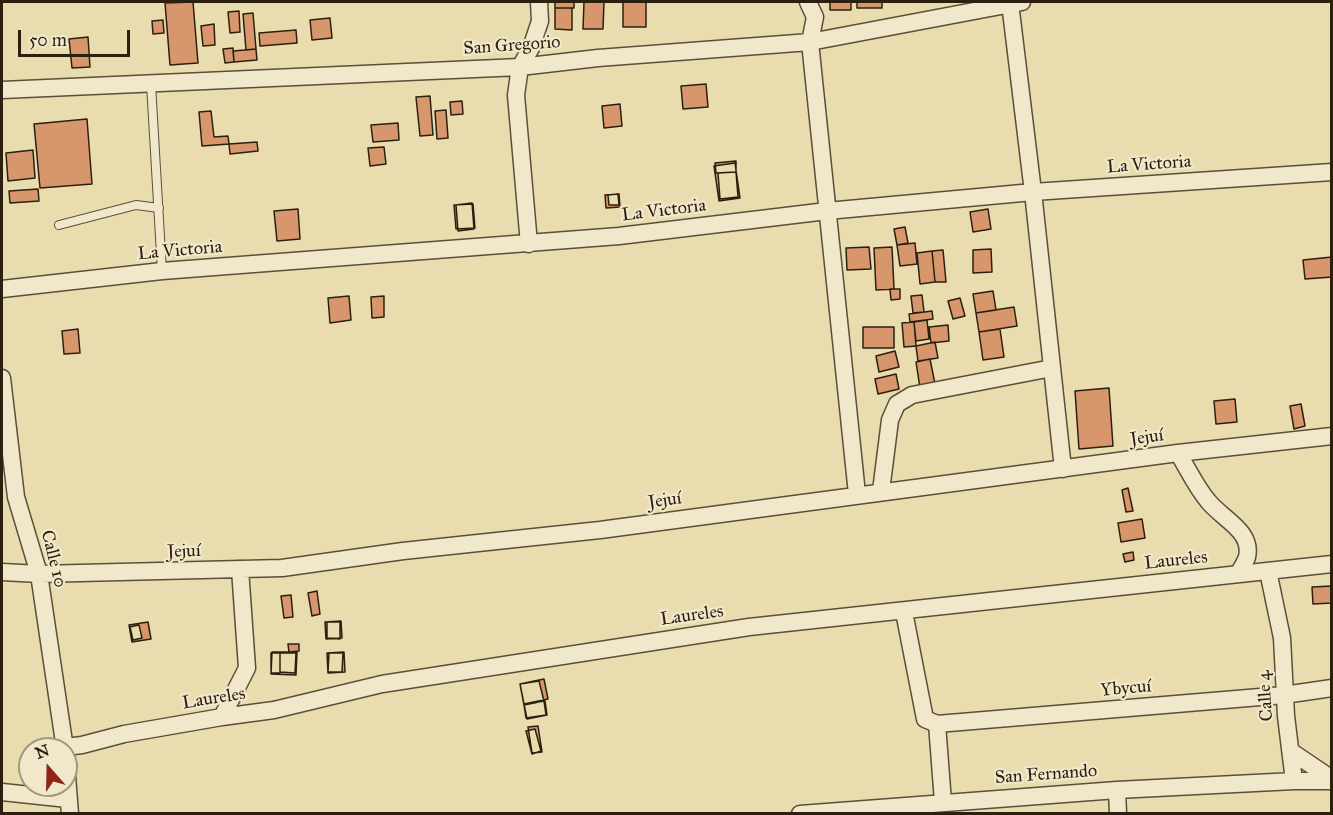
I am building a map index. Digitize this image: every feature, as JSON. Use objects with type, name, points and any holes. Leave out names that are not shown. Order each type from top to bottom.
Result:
[{"type":"street","points":[[529,244],[516,95],[520,67],[531,48],[540,21],[539,2]]},
{"type":"street","points":[[808,2],[815,16],[810,42],[857,494]]},
{"type":"street","points":[[1016,2],[1033,192],[1063,469]]},
{"type":"street","name":"San Gregorio","points":[[2,90],[520,67],[598,58],[810,42],[1016,2]]},
{"type":"street","name":"La Victoria","points":[[2,289],[162,272],[619,236],[826,211],[1033,192],[1332,172]]},
{"type":"street","points":[[881,491],[890,420],[897,404],[912,395],[1052,369]]},
{"type":"street","name":"Calle 10","points":[[2,378],[16,497],[39,574],[63,737]]},
{"type":"street","name":"Jejuí","points":[[2,572],[39,574],[282,568],[403,551],[600,530],[1178,453],[1332,436]]},
{"type":"street","points":[[1178,453],[1209,502],[1226,520],[1239,529],[1246,541],[1247,557],[1238,574]]},
{"type":"street","name":"Laureles","points":[[78,747],[124,734],[274,710],[381,684],[749,627],[1332,564]]},
{"type":"street","points":[[222,717],[247,668],[240,569]]},
{"type":"street","name":"Calle 4","points":[[1268,571],[1282,638],[1284,695],[1294,781]]},
{"type":"street","points":[[904,612],[931,722],[943,802]]},
{"type":"street","name":"Ybycuí","points":[[931,722],[1284,695],[1332,688]]},
{"type":"street","points":[[1292,752],[1332,780]]},
{"type":"street","points":[[1294,781],[1332,780]]},
{"type":"street","name":"San Fernando","points":[[800,813],[943,802],[970,807],[1117,790],[1294,781]]},
{"type":"street","points":[[1117,790],[1118,813]]},
{"type":"street","points":[[2,792],[69,806]]},
{"type":"lane","points":[[152,84],[162,272]]},
{"type":"lane","points":[[59,225],[136,205],[159,208]]},
{"type":"building","points":[[193,2],[198,63],[170,65],[165,3]]},
{"type":"building","points":[[555,2],[574,2],[574,8],[555,8]]},
{"type":"building","points":[[584,2],[604,2],[603,29],[583,29]]},
{"type":"building","points":[[623,2],[646,2],[646,27],[623,27]]},
{"type":"building","points":[[830,2],[851,2],[851,10],[830,10]]},
{"type":"building","points":[[857,2],[882,2],[882,8],[857,8]]},
{"type":"building","points":[[555,8],[572,8],[572,30],[555,29]]},
{"type":"building","points":[[239,11],[240,32],[230,33],[228,12]]},
{"type":"building","points":[[253,13],[256,49],[246,50],[243,14]]},
{"type":"building","points":[[330,18],[332,38],[312,40],[310,20]]},
{"type":"building","points":[[163,20],[164,33],[153,34],[152,21]]},
{"type":"building","points":[[214,24],[215,45],[203,46],[201,26]]},
{"type":"building","points":[[296,30],[297,43],[260,46],[259,33]]},
{"type":"building","points":[[88,37],[90,67],[72,68],[69,39]]},
{"type":"building","points":[[233,48],[234,62],[225,63],[223,49]]},
{"type":"building","points":[[256,49],[257,60],[234,62],[233,51]]},
{"type":"building","points":[[706,84],[708,107],[683,109],[681,86]]},
{"type":"building","points":[[430,96],[433,135],[420,136],[416,97]]},
{"type":"building","points":[[462,101],[463,114],[451,115],[450,102]]},
{"type":"building","points":[[620,104],[622,126],[604,128],[602,106]]},
{"type":"building","points":[[446,110],[448,138],[437,139],[435,111]]},
{"type":"building","points":[[211,111],[214,137],[228,136],[229,144],[202,146],[199,112]]},
{"type":"building","points":[[87,119],[92,184],[40,188],[34,124]]},
{"type":"building","points":[[398,123],[399,140],[373,142],[371,125]]},
{"type":"building","points":[[257,142],[258,151],[230,154],[229,144]]},
{"type":"building","points":[[384,147],[386,164],[370,166],[368,148]]},
{"type":"building","points":[[33,150],[35,178],[8,181],[6,153]]},
{"type":"building","points":[[736,161],[736,172],[716,173],[715,163]]},
{"type":"building","points":[[735,163],[740,198],[719,201],[714,166]]},
{"type":"building","points":[[736,172],[738,197],[720,199],[718,173]]},
{"type":"building","points":[[38,189],[39,201],[10,203],[9,191]]},
{"type":"building","points":[[618,194],[619,205],[609,205],[608,195]]},
{"type":"building","points":[[619,194],[620,207],[606,208],[605,195]]},
{"type":"building","points":[[472,203],[474,229],[458,231],[456,205]]},
{"type":"building","points":[[473,204],[475,228],[456,229],[454,205]]},
{"type":"building","points":[[298,209],[300,239],[277,241],[274,211]]},
{"type":"building","points":[[988,209],[991,229],[973,232],[970,212]]},
{"type":"building","points":[[905,227],[908,243],[897,245],[894,229]]},
{"type":"building","points":[[915,243],[917,264],[900,266],[897,245]]},
{"type":"building","points":[[869,247],[871,269],[847,270],[846,248]]},
{"type":"building","points":[[892,247],[894,289],[876,290],[874,248]]},
{"type":"building","points":[[991,249],[992,272],[973,273],[973,250]]},
{"type":"building","points":[[943,250],[946,282],[935,282],[932,251]]},
{"type":"building","points":[[932,251],[935,282],[920,284],[917,253]]},
{"type":"building","points":[[1332,257],[1332,277],[1305,279],[1303,260]]},
{"type":"building","points":[[890,289],[900,289],[900,299],[891,300]]},
{"type":"building","points":[[993,291],[996,310],[976,313],[973,294]]},
{"type":"building","points":[[922,295],[924,312],[913,313],[911,296]]},
{"type":"building","points":[[349,296],[351,320],[330,323],[328,298]]},
{"type":"building","points":[[384,296],[384,317],[372,318],[371,297]]},
{"type":"building","points":[[960,298],[965,316],[953,319],[948,301]]},
{"type":"building","points":[[1014,307],[1017,326],[979,332],[976,313]]},
{"type":"building","points":[[932,311],[933,319],[910,322],[909,314]]},
{"type":"building","points":[[927,320],[929,339],[916,341],[914,322]]},
{"type":"building","points":[[914,322],[916,346],[904,347],[902,323]]},
{"type":"building","points":[[948,325],[949,341],[931,343],[929,327]]},
{"type":"building","points":[[863,327],[894,327],[894,348],[863,348]]},
{"type":"building","points":[[78,329],[80,353],[64,354],[62,331]]},
{"type":"building","points":[[1000,329],[1004,357],[983,360],[979,332]]},
{"type":"building","points":[[935,342],[938,358],[918,361],[916,346]]},
{"type":"building","points":[[895,351],[899,367],[879,372],[876,356]]},
{"type":"building","points":[[930,359],[935,384],[920,388],[916,362]]},
{"type":"building","points":[[896,374],[899,389],[878,394],[875,379]]},
{"type":"building","points":[[1109,388],[1113,446],[1079,449],[1075,391]]},
{"type":"building","points":[[1235,399],[1237,422],[1216,424],[1214,401]]},
{"type":"building","points":[[1301,404],[1305,426],[1294,429],[1290,406]]},
{"type":"building","points":[[1128,488],[1133,511],[1126,512],[1122,490]]},
{"type":"building","points":[[1142,519],[1145,538],[1121,542],[1118,523]]},
{"type":"building","points":[[1133,552],[1134,560],[1125,562],[1123,554]]},
{"type":"building","points":[[1332,586],[1332,603],[1313,604],[1312,587]]},
{"type":"building","points":[[317,591],[320,614],[312,616],[308,593]]},
{"type":"building","points":[[291,595],[293,617],[284,618],[281,596]]},
{"type":"building","points":[[341,621],[342,638],[326,639],[325,622]]},
{"type":"building","points":[[148,622],[151,639],[132,642],[129,625]]},
{"type":"building","points":[[327,622],[340,622],[340,639],[327,638]]},
{"type":"building","points":[[139,625],[142,638],[133,640],[130,627]]},
{"type":"building","points":[[288,644],[299,644],[299,651],[289,652]]},
{"type":"building","points":[[272,652],[297,652],[296,675],[271,674]]},
{"type":"building","points":[[344,652],[345,672],[328,673],[327,653]]},
{"type":"building","points":[[271,653],[280,653],[280,673],[271,673]]},
{"type":"building","points":[[280,653],[296,653],[295,673],[280,672]]},
{"type":"building","points":[[329,653],[343,653],[342,672],[328,672]]},
{"type":"building","points":[[544,679],[548,699],[524,704],[520,684]]},
{"type":"building","points":[[539,681],[544,701],[524,705],[520,684]]},
{"type":"building","points":[[544,701],[546,715],[526,718],[524,705]]},
{"type":"building","points":[[545,701],[547,715],[527,719],[524,704]]},
{"type":"building","points":[[538,726],[542,752],[532,753],[528,727]]},
{"type":"building","points":[[535,729],[541,751],[532,754],[526,731]]}]
